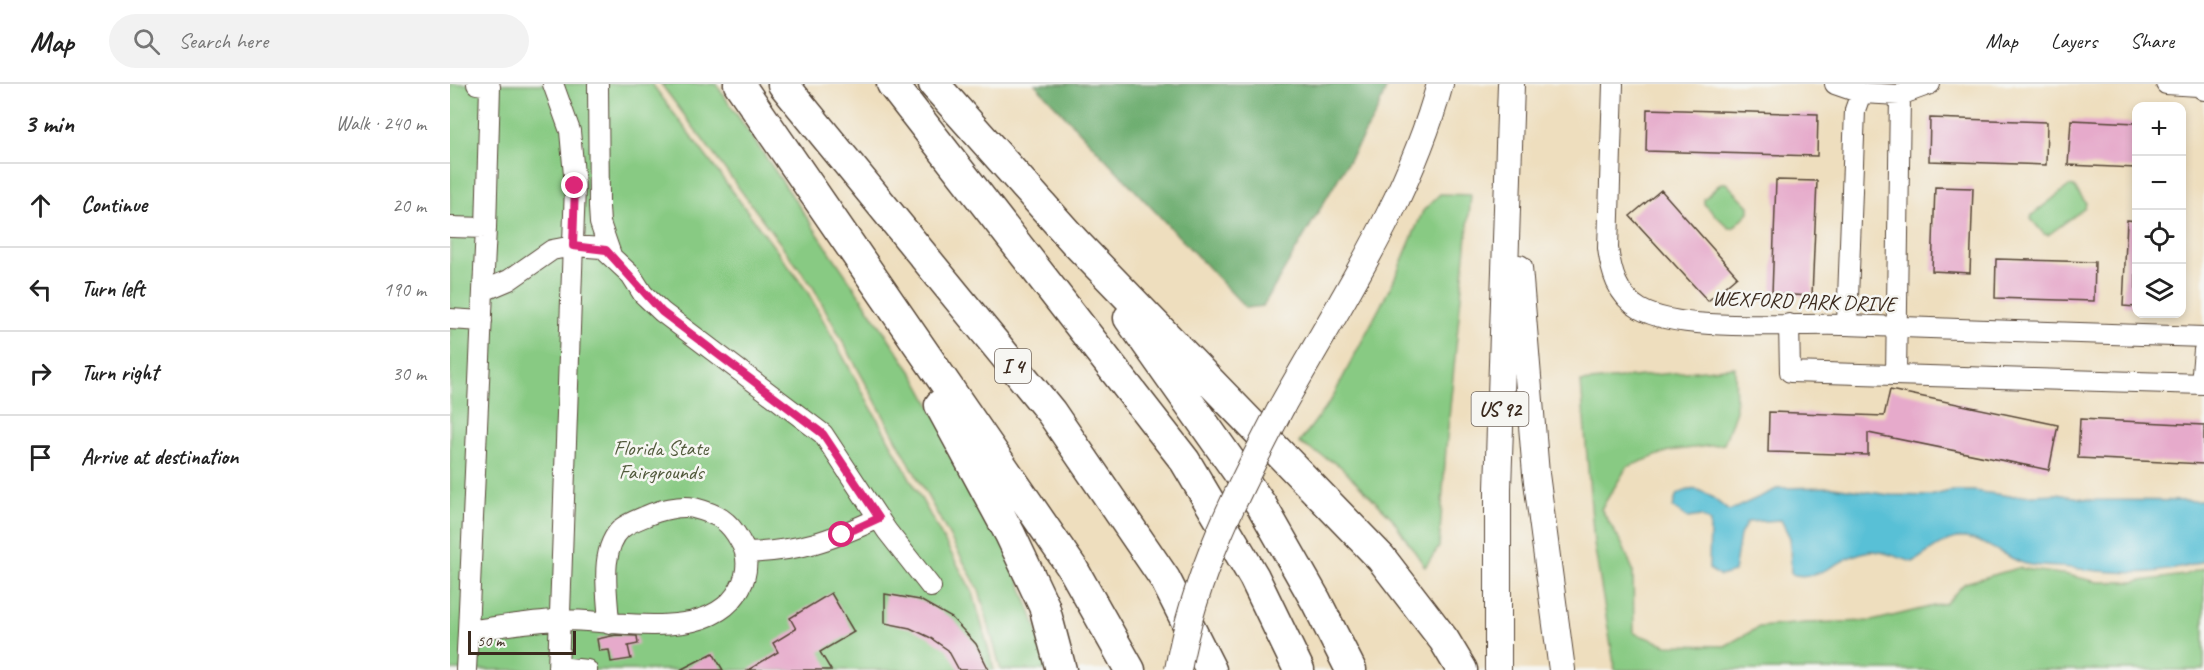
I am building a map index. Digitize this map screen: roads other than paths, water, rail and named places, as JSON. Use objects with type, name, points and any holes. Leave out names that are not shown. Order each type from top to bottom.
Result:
[{"type":"highway","points":[[739,84],[1073,569],[1130,670]]},
{"type":"highway","name":"I 4","points":[[783,84],[1051,412],[1165,579],[1211,670]]},
{"type":"highway","points":[[892,84],[1185,461],[1254,577],[1299,670]]},
{"type":"highway","points":[[934,84],[1075,242],[1381,558],[1444,640],[1462,670]]},
{"type":"highway","points":[[1075,242],[1262,506],[1316,601],[1351,670]]},
{"type":"highway","points":[[857,256],[1010,534],[1044,606],[1061,670]]},
{"type":"main road","points":[[1178,670],[1183,642],[1208,557],[1234,496],[1400,197],[1432,112],[1440,84]]},
{"type":"main road","name":"US 92","points":[[1498,670],[1498,489],[1511,84]]},
{"type":"main road","points":[[1509,149],[1536,474],[1562,670]]},
{"type":"street","points":[[466,670],[462,628],[482,321],[490,86],[477,84]]},
{"type":"street","points":[[553,84],[570,132],[575,186],[558,668],[587,670]]},
{"type":"street","points":[[598,84],[600,223],[611,255]]},
{"type":"street","name":"WEXFORD PARK DRIVE","points":[[1612,84],[1608,248],[1612,274],[1621,291],[1638,309],[1664,319],[1720,324],[1847,325],[2204,337]]},
{"type":"street","points":[[1835,84],[1861,93],[1900,95],[1930,84]]},
{"type":"street","points":[[2166,84],[2198,86],[2204,90]]},
{"type":"street","points":[[1847,325],[1855,110],[1861,93]]},
{"type":"street","points":[[1896,375],[1900,95]]},
{"type":"street","points":[[450,227],[486,228]]},
{"type":"street","points":[[483,291],[509,280],[545,253],[573,246],[602,248],[631,275],[643,294],[662,312],[823,434],[879,518],[931,587]]},
{"type":"street","points":[[450,319],[482,321]]},
{"type":"street","points":[[1789,324],[1790,372],[2203,384],[2204,350]]},
{"type":"street","points":[[462,628],[559,620],[609,624],[683,623],[708,616],[733,602],[747,576],[745,553],[731,524],[708,512],[687,506],[652,513],[622,527],[609,545],[607,580],[609,624]]},
{"type":"street","points":[[745,553],[781,552],[813,546],[879,518]]},
{"type":"water","points":[[1833,487],[1890,495],[1930,496],[1950,491],[1974,491],[2010,496],[2057,494],[2092,500],[2204,501],[2204,561],[2169,570],[2134,573],[2035,566],[2018,561],[1983,543],[1957,538],[1940,545],[1913,562],[1886,553],[1871,551],[1850,557],[1812,575],[1802,576],[1791,574],[1790,538],[1781,520],[1747,522],[1740,535],[1734,572],[1720,576],[1709,569],[1710,522],[1701,516],[1688,518],[1673,508],[1676,496],[1691,490],[1704,492],[1729,511],[1779,488]]},
{"type":"park label","name":"Florida State Fairgrounds","points":[[661,460]]}]
